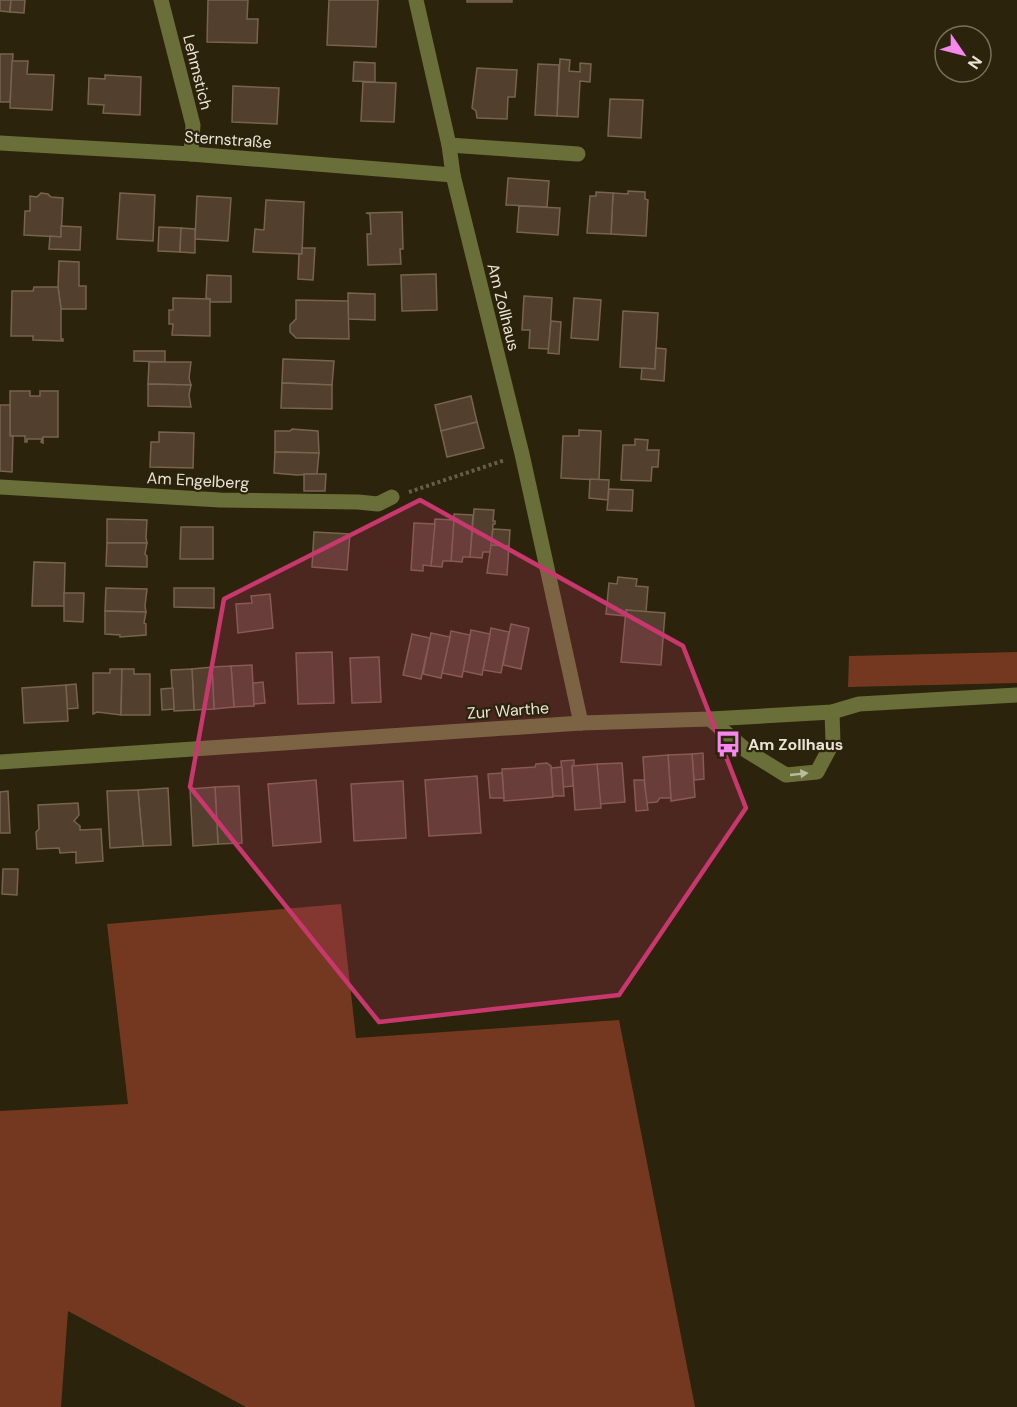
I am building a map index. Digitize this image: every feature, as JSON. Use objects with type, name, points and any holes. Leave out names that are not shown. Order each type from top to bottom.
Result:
[{"type":"street","name":"Lehmstich","points":[[161,0],[193,125],[191,154]]},
{"type":"street","name":"Am Zollhaus","points":[[416,0],[449,145],[453,175],[522,454],[581,723]]},
{"type":"street","name":"Sternstraße","points":[[0,143],[191,154],[453,175]]},
{"type":"street","points":[[449,145],[578,154]]},
{"type":"street","name":"Am Engelberg","points":[[0,487],[220,500],[378,504],[392,498]]},
{"type":"street","name":"Zur Warthe","points":[[0,762],[581,723],[832,712],[859,704],[1017,694]]},
{"type":"street","points":[[710,719],[747,751],[786,775],[818,772],[833,742],[832,712]]},
{"type":"path","points":[[392,498],[522,454]]},
{"type":"highlighted area","points":[[420,500],[683,646],[746,808],[619,995],[379,1022],[190,787],[224,599]]},
{"type":"shaded area","points":[[1017,652],[1017,683],[848,687],[849,656]]},
{"type":"shaded area","points":[[341,904],[356,1038],[619,1020],[695,1407],[246,1407],[68,1311],[61,1407],[0,1407],[0,1111],[128,1104],[107,924]]},
{"type":"building","points":[[0,0],[11,0],[10,12],[0,11]]},
{"type":"building","points":[[11,0],[25,0],[24,13],[10,12]]},
{"type":"building","points":[[208,0],[248,0],[247,19],[258,19],[257,43],[207,42]]},
{"type":"building","points":[[329,0],[378,0],[376,47],[327,45]]},
{"type":"building","points":[[467,0],[512,0],[512,2],[467,2]]},
{"type":"building","points":[[0,54],[13,54],[10,102],[0,102]]},
{"type":"building","points":[[560,59],[570,60],[569,71],[580,72],[580,63],[591,64],[590,82],[580,81],[578,117],[557,116]]},
{"type":"building","points":[[12,61],[28,61],[27,74],[54,75],[52,110],[10,108]]},
{"type":"building","points":[[354,62],[375,63],[375,82],[353,81]]},
{"type":"building","points":[[538,64],[559,65],[557,116],[535,115]]},
{"type":"building","points":[[477,68],[517,70],[515,97],[508,97],[507,119],[477,118],[476,111],[472,108]]},
{"type":"building","points":[[105,75],[141,77],[140,115],[103,113],[104,105],[88,104],[89,78],[105,79]]},
{"type":"building","points":[[363,82],[396,83],[394,122],[361,121]]},
{"type":"building","points":[[233,86],[279,88],[277,124],[232,122]]},
{"type":"building","points":[[610,99],[643,100],[641,138],[608,136]]},
{"type":"building","points":[[508,178],[549,181],[547,207],[506,205]]},
{"type":"building","points":[[628,191],[645,192],[645,199],[648,200],[646,236],[611,234],[613,193],[628,194]]},
{"type":"building","points":[[596,192],[613,193],[611,234],[587,233],[590,196],[596,196]]},
{"type":"building","points":[[41,193],[63,198],[61,237],[24,235],[25,211],[30,211],[30,196],[37,197]]},
{"type":"building","points":[[120,193],[155,195],[153,241],[117,239]]},
{"type":"building","points":[[197,196],[231,198],[228,241],[195,239]]},
{"type":"building","points":[[266,200],[304,202],[302,254],[253,252],[255,229],[264,230]]},
{"type":"building","points":[[519,206],[560,208],[558,235],[517,232]]},
{"type":"building","points":[[402,212],[401,264],[368,265],[367,234],[371,234],[370,214],[366,213]]},
{"type":"building","points":[[61,226],[81,227],[80,250],[49,249],[50,236],[61,237]]},
{"type":"building","points":[[159,227],[181,228],[180,252],[158,251]]},
{"type":"building","points":[[181,228],[195,229],[195,253],[180,252]]},
{"type":"building","points":[[302,248],[315,248],[313,280],[298,279],[299,254],[302,254]]},
{"type":"building","points":[[59,261],[79,262],[79,286],[86,286],[86,309],[61,309],[58,287]]},
{"type":"building","points":[[436,274],[437,310],[402,311],[401,275]]},
{"type":"building","points":[[207,275],[231,276],[231,302],[210,302],[210,299],[206,298]]},
{"type":"building","points":[[34,287],[58,287],[61,339],[63,341],[33,340],[33,336],[11,336],[12,291],[33,291]]},
{"type":"building","points":[[348,293],[375,294],[375,320],[348,319]]},
{"type":"building","points":[[524,296],[552,298],[549,349],[529,348],[530,330],[522,330]]},
{"type":"building","points":[[173,298],[210,299],[210,336],[172,335],[173,324],[169,324],[169,310],[173,310]]},
{"type":"building","points":[[574,298],[601,300],[598,340],[571,338]]},
{"type":"building","points":[[296,300],[348,301],[349,339],[296,338],[290,332],[290,325],[296,319]]},
{"type":"building","points":[[623,311],[658,313],[655,369],[620,367]]},
{"type":"building","points":[[551,321],[561,322],[559,354],[548,353]]},
{"type":"building","points":[[656,348],[666,349],[664,381],[641,379],[642,368],[655,369]]},
{"type":"building","points":[[134,351],[165,351],[165,362],[134,361]]},
{"type":"building","points":[[283,359],[334,361],[332,385],[282,383]]},
{"type":"building","points":[[149,362],[191,362],[189,378],[191,385],[148,384]]},
{"type":"building","points":[[282,383],[332,385],[332,409],[281,408]]},
{"type":"building","points":[[148,384],[191,385],[189,395],[191,407],[148,406]]},
{"type":"building","points":[[10,391],[30,391],[30,396],[40,396],[40,391],[58,391],[58,437],[43,437],[43,443],[42,439],[27,439],[25,442],[25,436],[10,436]]},
{"type":"building","points":[[471,396],[477,422],[441,431],[435,405]]},
{"type":"building","points":[[0,405],[10,405],[10,436],[13,436],[12,472],[0,471]]},
{"type":"building","points":[[477,422],[484,448],[447,457],[441,431]]},
{"type":"building","points":[[292,429],[318,431],[319,453],[275,452],[275,431]]},
{"type":"building","points":[[579,430],[601,431],[599,480],[561,478],[563,436],[579,436]]},
{"type":"building","points":[[159,432],[194,433],[193,468],[150,467],[151,442],[159,442]]},
{"type":"building","points":[[635,439],[648,440],[647,450],[659,450],[658,467],[652,467],[651,481],[621,480],[623,445],[635,445]]},
{"type":"building","points":[[275,452],[319,453],[317,474],[274,473]]},
{"type":"building","points":[[304,474],[326,474],[325,491],[304,491]]},
{"type":"building","points":[[590,479],[609,480],[608,500],[589,498]]},
{"type":"building","points":[[609,489],[633,490],[632,511],[607,510]]},
{"type":"building","points":[[474,509],[494,510],[495,524],[493,524],[491,552],[483,552],[482,558],[470,557]]},
{"type":"building","points":[[454,514],[473,515],[470,557],[463,557],[462,562],[451,561]]},
{"type":"building","points":[[107,519],[147,520],[147,543],[107,543]]},
{"type":"building","points":[[435,519],[454,520],[451,561],[443,561],[442,567],[431,566]]},
{"type":"building","points":[[414,523],[435,524],[431,566],[423,565],[423,571],[411,570]]},
{"type":"building","points":[[181,527],[213,527],[213,559],[180,559]]},
{"type":"building","points":[[493,529],[510,530],[509,546],[491,545]]},
{"type":"building","points":[[314,532],[350,534],[347,570],[312,567]]},
{"type":"building","points":[[107,543],[147,543],[145,554],[147,567],[106,566]]},
{"type":"building","points":[[491,545],[509,546],[507,575],[487,573]]},
{"type":"building","points":[[34,562],[65,563],[64,606],[32,606]]},
{"type":"building","points":[[618,577],[637,579],[636,586],[648,587],[646,612],[626,610],[625,616],[606,614],[609,583],[617,584]]},
{"type":"building","points":[[106,588],[147,589],[146,612],[105,611]]},
{"type":"building","points":[[174,588],[214,588],[214,608],[174,607]]},
{"type":"building","points":[[64,593],[84,593],[83,622],[64,621]]},
{"type":"building","points":[[270,594],[273,628],[238,633],[236,604],[252,603],[251,596]]},
{"type":"building","points":[[626,610],[665,613],[661,665],[621,662]]},
{"type":"building","points":[[105,611],[146,612],[144,623],[146,624],[146,635],[120,637],[120,635],[105,634]]},
{"type":"building","points":[[511,624],[529,628],[521,669],[503,665]]},
{"type":"building","points":[[491,628],[509,632],[501,673],[483,670]]},
{"type":"building","points":[[471,630],[490,634],[482,675],[463,671]]},
{"type":"building","points":[[451,631],[470,635],[462,677],[442,673]]},
{"type":"building","points":[[431,633],[450,637],[441,678],[423,674]]},
{"type":"building","points":[[412,634],[430,638],[421,679],[403,675]]},
{"type":"building","points":[[332,652],[334,703],[298,704],[296,653]]},
{"type":"building","points":[[379,657],[381,702],[352,703],[350,658]]},
{"type":"building","points":[[252,665],[254,706],[234,707],[231,666]]},
{"type":"building","points":[[231,666],[234,707],[214,709],[212,667]]},
{"type":"building","points":[[212,667],[214,709],[194,710],[192,669]]},
{"type":"building","points":[[110,669],[122,669],[121,715],[97,712],[93,714],[93,673],[110,673]]},
{"type":"building","points":[[122,669],[134,669],[134,674],[150,674],[150,715],[121,715]]},
{"type":"building","points":[[192,669],[194,710],[174,711],[171,670]]},
{"type":"building","points":[[263,682],[265,703],[254,704],[253,683]]},
{"type":"building","points":[[76,684],[78,708],[67,709],[66,685]]},
{"type":"building","points":[[66,685],[68,721],[24,723],[22,688]]},
{"type":"building","points":[[173,688],[174,709],[162,710],[161,689]]},
{"type":"building","points":[[703,753],[704,779],[694,780],[692,754]]},
{"type":"building","points":[[692,754],[695,797],[671,801],[668,755]]},
{"type":"building","points":[[668,755],[671,798],[660,798],[657,802],[646,803],[643,757]]},
{"type":"building","points":[[574,760],[573,786],[563,787],[561,761]]},
{"type":"building","points":[[547,763],[551,766],[553,797],[504,801],[502,769],[535,767],[536,764]]},
{"type":"building","points":[[622,763],[625,802],[600,804],[597,764]]},
{"type":"building","points":[[597,764],[601,808],[575,810],[572,766]]},
{"type":"building","points":[[562,767],[564,796],[553,796],[551,768]]},
{"type":"building","points":[[502,773],[504,798],[490,798],[488,774]]},
{"type":"building","points":[[477,776],[481,833],[429,836],[425,780]]},
{"type":"building","points":[[316,780],[321,842],[273,846],[268,784]]},
{"type":"building","points":[[634,780],[644,780],[648,810],[636,811]]},
{"type":"building","points":[[403,781],[406,838],[354,841],[351,784]]},
{"type":"building","points":[[239,786],[242,843],[218,844],[215,787]]},
{"type":"building","points":[[215,787],[218,844],[193,846],[190,789]]},
{"type":"building","points":[[168,788],[171,845],[143,846],[138,790]]},
{"type":"building","points":[[138,790],[143,846],[110,848],[107,791]]},
{"type":"building","points":[[8,791],[10,833],[0,833],[0,792]]},
{"type":"building","points":[[78,803],[79,815],[74,821],[80,826],[80,830],[101,829],[103,861],[76,863],[76,852],[60,853],[59,848],[37,849],[38,805]]},
{"type":"building","points":[[3,869],[18,869],[17,895],[2,894]]},
{"type":"place","name":"Am Zollhaus","points":[[728,744]]}]
